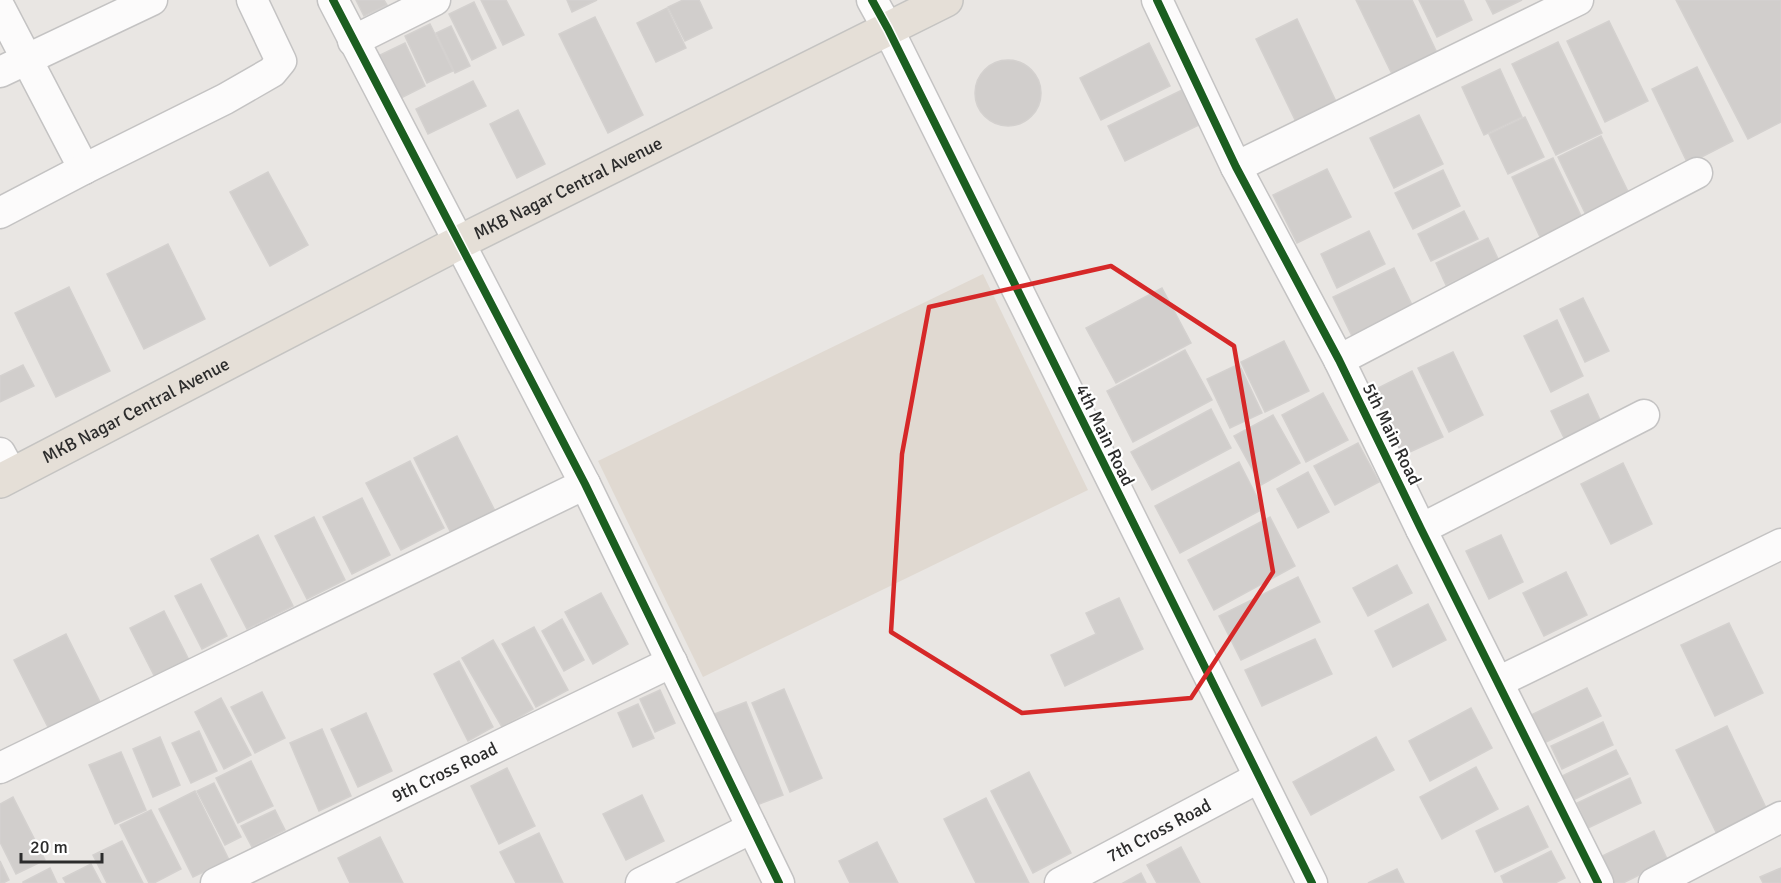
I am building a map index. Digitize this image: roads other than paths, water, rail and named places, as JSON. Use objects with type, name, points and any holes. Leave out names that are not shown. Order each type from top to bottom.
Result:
[{"type":"main road","name":"MKB Nagar Central Avenue","points":[[4,470],[946,0]]},
{"type":"street","points":[[0,72],[152,0]]},
{"type":"street","points":[[0,213],[225,99],[272,72],[280,61],[252,0]]},
{"type":"street","points":[[333,0],[585,484],[779,883]]},
{"type":"street","points":[[353,41],[435,0]]},
{"type":"street","name":"4th Main Road","points":[[872,0],[1312,883]]},
{"type":"street","name":"5th Main Road","points":[[1157,0],[1236,167],[1339,360],[1598,883]]},
{"type":"street","points":[[1236,167],[1578,0]]},
{"type":"street","points":[[0,8],[84,169]]},
{"type":"street","points":[[1339,360],[1697,173]]},
{"type":"street","points":[[1421,529],[1644,415]]},
{"type":"street","points":[[0,768],[585,484]]},
{"type":"street","points":[[1498,682],[1781,544]]},
{"type":"street","name":"9th Cross Road","points":[[216,883],[672,662]]},
{"type":"street","name":"7th Cross Road","points":[[1072,880],[1258,778]]},
{"type":"street","points":[[1654,883],[1781,817]]},
{"type":"street","points":[[641,883],[752,828]]}]
